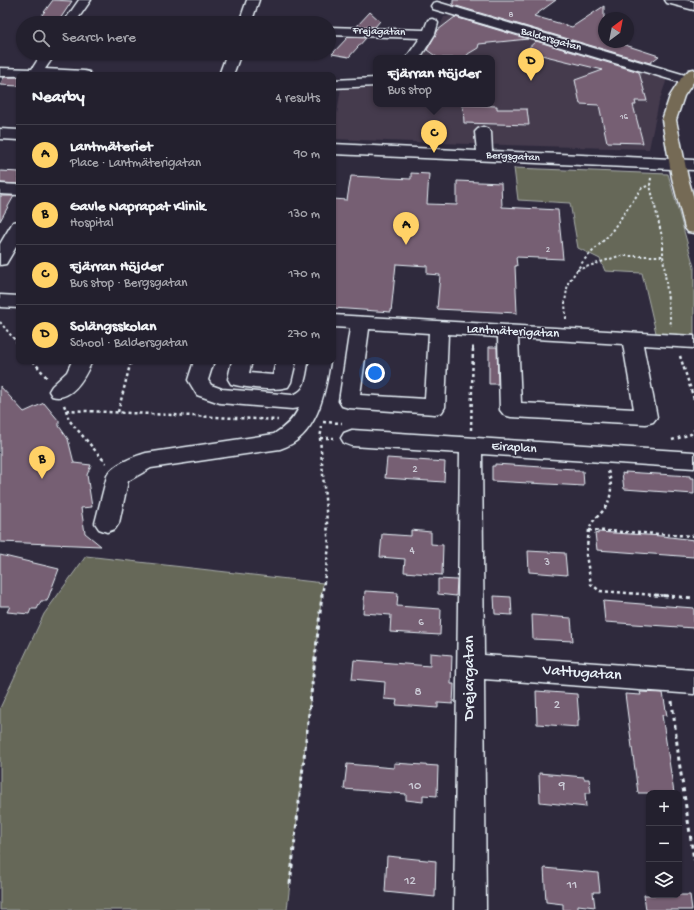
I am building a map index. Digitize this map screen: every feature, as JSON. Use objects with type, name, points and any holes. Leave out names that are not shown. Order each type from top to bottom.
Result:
[{"type":"main road","points":[[690,76],[677,96],[669,120],[677,164],[694,228]]},
{"type":"street","points":[[74,16],[85,0]]},
{"type":"street","points":[[247,16],[252,0]]},
{"type":"street","points":[[671,0],[694,6]]},
{"type":"street","points":[[415,55],[429,34],[437,3]]},
{"type":"street","name":"Baldersgatan","points":[[437,3],[690,76]]},
{"type":"street","name":"Frejagatan","points":[[336,31],[429,34]]},
{"type":"street","points":[[37,72],[45,60]]},
{"type":"street","points":[[227,72],[231,60]]},
{"type":"street","points":[[0,72],[16,72]]},
{"type":"street","points":[[336,84],[373,82]]},
{"type":"street","points":[[483,132],[485,156]]},
{"type":"street","points":[[0,134],[16,135]]},
{"type":"street","points":[[573,142],[573,160]]},
{"type":"street","name":"Bergsgatan","points":[[336,148],[694,165]]},
{"type":"street","points":[[0,190],[16,190]]},
{"type":"street","points":[[8,251],[16,233]]},
{"type":"street","points":[[0,301],[16,302]]},
{"type":"street","name":"Lantmäterigatan","points":[[336,321],[694,342]]},
{"type":"street","points":[[360,322],[349,401],[435,407],[439,327]]},
{"type":"street","points":[[508,331],[511,410],[646,417],[632,339]]},
{"type":"street","points":[[59,391],[75,376],[81,364]]},
{"type":"street","points":[[203,364],[198,380],[204,390],[220,396],[292,402],[305,398],[315,390]]},
{"type":"street","points":[[241,364],[238,379],[281,382],[285,364]]},
{"type":"street","points":[[107,523],[118,476],[146,461],[280,441],[293,432],[303,421],[315,390],[319,364]]},
{"type":"street","name":"Eiraplan","points":[[352,438],[471,437],[601,454],[688,457]]},
{"type":"street","name":"Drejargatan","points":[[470,910],[471,437]]},
{"type":"street","name":"Vattugatan","points":[[470,666],[683,681]]},
{"type":"path","points":[[652,173],[650,185],[663,241],[662,256],[672,335],[694,399]]},
{"type":"path","points":[[566,321],[565,302],[568,283],[584,260],[608,235],[642,188],[650,185]]},
{"type":"path","points":[[576,271],[619,256],[662,256]]},
{"type":"path","points":[[0,322],[16,341]]},
{"type":"path","points":[[471,437],[474,329]]},
{"type":"path","points":[[118,412],[130,364]]},
{"type":"path","points":[[66,410],[69,420],[118,476]]},
{"type":"path","points":[[290,884],[322,591],[329,547],[320,438],[322,422]]},
{"type":"path","points":[[601,454],[610,476],[611,496],[605,510],[591,521],[586,555],[591,584],[600,591],[694,598]]},
{"type":"path","points":[[589,530],[694,536]]},
{"type":"path","points":[[683,681],[672,714],[694,860]]},
{"type":"shaded area","points":[[457,15],[668,76],[659,102],[649,149],[336,139],[336,120],[341,88],[373,86],[373,107],[495,107],[495,55],[422,55],[433,42],[444,17]]},
{"type":"green space","points":[[514,168],[668,174],[694,267],[694,335],[657,337],[642,273],[605,271],[600,259],[578,248],[570,203],[518,200]]},
{"type":"green space","points":[[86,556],[323,583],[287,910],[0,910],[0,708],[44,614]]},
{"type":"building","points":[[53,0],[72,1],[62,16],[41,16]]},
{"type":"building","points":[[453,0],[556,0],[534,16],[572,27],[604,6],[604,12],[598,12],[598,48],[453,5]]},
{"type":"building","points":[[370,12],[380,21],[375,27],[357,26]]},
{"type":"building","points":[[455,17],[528,39],[479,44],[478,48],[468,55],[434,55],[427,50],[438,30]]},
{"type":"building","points":[[348,37],[366,38],[349,57],[336,55],[336,50]]},
{"type":"building","points":[[536,41],[639,72],[647,101],[635,101],[636,105],[633,105],[643,143],[607,142],[599,105],[580,104],[575,80],[603,70],[525,51]]},
{"type":"building","points":[[599,48],[634,48],[659,56],[650,63]]},
{"type":"building","points":[[4,77],[16,77],[16,86],[0,85]]},
{"type":"building","points":[[497,106],[497,109],[527,109],[529,125],[464,123],[463,107]]},
{"type":"building","points":[[0,171],[16,172],[16,184],[0,183]]},
{"type":"building","points":[[411,173],[429,174],[427,204],[457,205],[457,181],[501,183],[502,207],[558,210],[563,259],[516,257],[517,313],[437,309],[440,275],[427,274],[427,266],[396,264],[391,312],[336,308],[336,199],[347,200],[351,176],[411,179]]},
{"type":"building","points":[[0,196],[14,196],[0,221]]},
{"type":"building","points":[[489,347],[497,347],[498,384],[489,384]]},
{"type":"building","points":[[0,386],[24,412],[44,403],[59,421],[59,426],[68,439],[74,463],[91,465],[87,475],[92,507],[81,508],[85,533],[101,546],[0,542]]},
{"type":"building","points":[[387,458],[445,462],[444,482],[385,478]]},
{"type":"building","points":[[495,464],[574,469],[574,471],[583,471],[584,486],[492,481],[492,466],[495,466]]},
{"type":"building","points":[[625,472],[690,476],[690,478],[694,478],[694,494],[624,489],[622,473],[626,474]]},
{"type":"building","points":[[411,530],[431,532],[431,544],[443,545],[442,575],[404,572],[405,559],[380,557],[382,534],[411,536]]},
{"type":"building","points":[[598,532],[662,536],[694,540],[694,557],[597,550],[595,533],[598,534]]},
{"type":"building","points":[[528,551],[565,553],[567,575],[529,572]]},
{"type":"building","points":[[0,555],[59,569],[47,601],[41,601],[37,609],[31,609],[29,614],[7,612],[10,606],[0,606]]},
{"type":"building","points":[[438,579],[457,580],[456,596],[438,594]]},
{"type":"building","points":[[365,591],[398,593],[397,606],[441,609],[440,635],[390,632],[391,615],[363,613]]},
{"type":"building","points":[[494,596],[511,597],[512,615],[495,614]]},
{"type":"building","points":[[603,601],[694,608],[694,628],[605,622]]},
{"type":"building","points":[[532,615],[571,618],[573,641],[533,639]]},
{"type":"building","points":[[430,653],[452,655],[451,684],[454,684],[453,704],[438,703],[438,708],[396,705],[397,700],[384,699],[385,682],[352,679],[354,660],[430,666]]},
{"type":"building","points":[[536,691],[577,694],[579,720],[578,727],[537,724]]},
{"type":"building","points":[[640,692],[663,693],[667,716],[662,715],[674,790],[646,790],[646,793],[638,793],[625,694],[641,695]]},
{"type":"building","points":[[394,763],[438,766],[437,796],[423,795],[423,802],[406,800],[406,794],[344,789],[347,764],[394,768]]},
{"type":"building","points":[[539,773],[584,777],[584,779],[589,779],[591,793],[585,793],[586,807],[540,802]]},
{"type":"building","points":[[387,856],[436,861],[435,897],[385,892]]},
{"type":"building","points":[[544,868],[598,873],[600,892],[593,892],[595,907],[578,905],[578,910],[563,910],[563,904],[546,902]]},
{"type":"building","points":[[644,895],[646,895],[646,898],[682,898],[682,895],[690,895],[692,910],[646,910]]},
{"type":"place","name":"Solängsskolan","points":[[531,81]]},
{"type":"place","name":"Fjärran Höjder","points":[[434,153]]},
{"type":"place","name":"Lantmäteriet","points":[[406,245]]},
{"type":"place","name":"Gavle Naprapat Klinik","points":[[42,479]]}]
